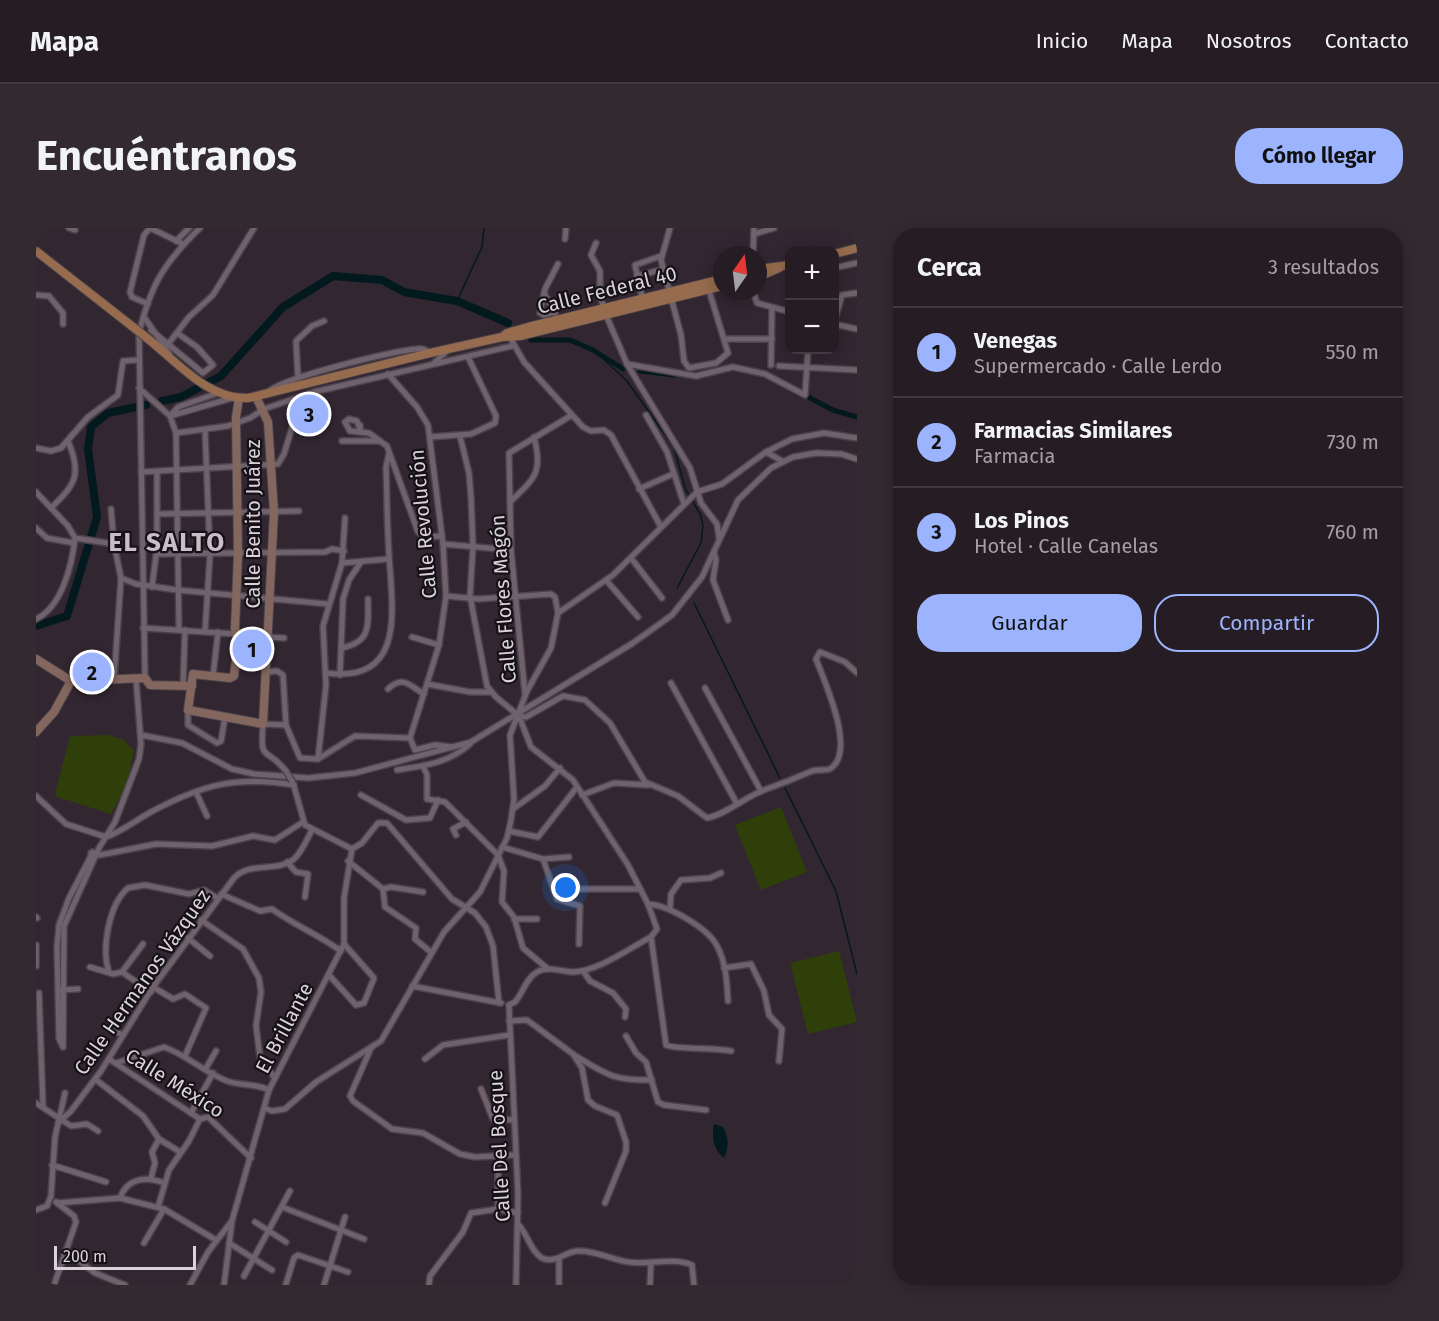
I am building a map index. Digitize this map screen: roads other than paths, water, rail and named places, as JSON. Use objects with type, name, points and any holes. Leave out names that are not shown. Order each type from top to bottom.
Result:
[{"type":"main road","points":[[839,253],[857,248]]},
{"type":"main road","points":[[36,251],[133,327],[149,334],[171,358],[200,381],[218,393],[237,398]]},
{"type":"main road","points":[[767,269],[785,266]]},
{"type":"main road","points":[[767,273],[785,266]]},
{"type":"main road","name":"Calle Federal 40","points":[[237,398],[260,396],[430,353],[508,338],[713,284]]},
{"type":"main road","name":"Calle Federal 40","points":[[708,286],[713,286]]},
{"type":"main road","name":"Calle Federal 40","points":[[508,338],[556,315],[604,311]]},
{"type":"street","points":[[148,304],[135,299],[130,292],[144,235],[150,228],[183,244]]},
{"type":"street","points":[[176,241],[189,228]]},
{"type":"street","points":[[147,681],[142,585],[139,333],[148,304],[165,266],[200,228]]},
{"type":"street","points":[[169,343],[189,316],[213,295],[254,228]]},
{"type":"street","points":[[565,239],[566,228]]},
{"type":"street","points":[[670,228],[661,256],[686,367],[698,368],[716,363],[727,356],[725,339],[708,286]]},
{"type":"street","points":[[753,246],[754,231],[774,228]]},
{"type":"street","points":[[596,243],[591,255],[600,271],[604,311],[627,364],[690,468],[696,493],[717,524],[719,538]]},
{"type":"street","points":[[643,302],[636,263],[661,256]]},
{"type":"street","points":[[839,267],[857,263]]},
{"type":"street","points":[[556,315],[541,314],[544,293],[558,264]]},
{"type":"street","points":[[637,276],[664,269]]},
{"type":"street","points":[[544,293],[556,315]]},
{"type":"street","points":[[839,306],[842,295],[857,293]]},
{"type":"street","points":[[36,295],[51,298],[63,313],[63,324]]},
{"type":"street","points":[[755,300],[785,311]]},
{"type":"street","points":[[771,365],[772,308]]},
{"type":"street","points":[[144,315],[149,334],[169,343],[200,372],[203,373],[213,365],[197,347],[177,333]]},
{"type":"street","points":[[298,378],[296,340],[312,326],[324,321]]},
{"type":"street","points":[[839,324],[857,329]]},
{"type":"street","points":[[176,433],[236,424],[264,410],[314,392],[468,357],[508,338],[533,373],[585,429],[609,433],[661,527]]},
{"type":"street","points":[[725,339],[772,339]]},
{"type":"street","points":[[260,396],[275,386],[298,378],[418,348],[430,353]]},
{"type":"street","points":[[434,363],[448,350]]},
{"type":"street","points":[[627,364],[696,376],[733,367],[765,374],[805,395],[808,354]]},
{"type":"street","points":[[430,437],[460,436],[490,428],[496,419],[468,357]]},
{"type":"street","points":[[36,448],[56,450],[68,441],[88,417],[118,395],[123,361],[138,360]]},
{"type":"street","points":[[779,366],[857,370]]},
{"type":"street","name":"Calle Revolución","points":[[388,374],[422,414],[430,437],[435,496],[444,544],[446,596],[439,645],[410,738]]},
{"type":"street","points":[[139,388],[170,416],[176,433],[179,513],[177,590],[182,630],[183,673],[187,686],[189,710],[187,723],[190,728],[219,742],[225,717]]},
{"type":"street","points":[[170,416],[178,406],[218,393]]},
{"type":"street","name":"Calle Benito Juárez","points":[[260,396],[268,422],[274,512],[267,672],[261,748],[264,754],[279,763],[293,783],[303,822]]},
{"type":"street","points":[[170,416],[237,398],[238,554],[234,676],[230,678],[183,673]]},
{"type":"street","points":[[141,472],[278,464],[284,454],[301,398]]},
{"type":"street","points":[[646,415],[664,445],[673,474],[686,502]]},
{"type":"street","points":[[361,432],[360,425],[352,416],[345,422],[346,427],[355,433],[371,434],[387,446],[415,528],[426,537],[442,536]]},
{"type":"street","points":[[511,501],[537,473],[539,458],[534,436],[572,416]]},
{"type":"street","points":[[205,430],[210,555],[206,631]]},
{"type":"street","points":[[558,614],[606,580],[696,493],[722,484],[766,452],[792,439],[814,433],[833,433],[857,438]]},
{"type":"street","points":[[412,986],[509,1005],[518,999],[534,974],[548,969],[583,970],[651,937],[657,929],[648,904],[623,856],[577,787],[560,768],[531,747],[519,716],[490,692],[483,670],[472,599],[473,546],[469,473],[460,436]]},
{"type":"street","name":"Calle Flores Magón","points":[[525,695],[512,550],[508,453],[534,436]]},
{"type":"street","points":[[51,508],[67,492],[76,471],[76,460],[68,441]]},
{"type":"street","points":[[342,441],[380,442]]},
{"type":"street","points":[[766,452],[782,461]]},
{"type":"street","points":[[397,770],[447,759],[471,742],[519,716],[664,622],[691,592],[744,493],[760,477],[782,461],[827,452],[857,459]]},
{"type":"street","points":[[326,673],[340,675],[364,671],[379,659],[388,644],[392,620],[386,467],[389,453]]},
{"type":"street","points":[[152,587],[157,554],[157,472]]},
{"type":"street","points":[[639,489],[673,474]]},
{"type":"street","points":[[36,492],[71,529],[77,540],[53,608],[36,619]]},
{"type":"street","points":[[111,508],[114,544],[121,578],[114,680]]},
{"type":"street","points":[[157,514],[299,511]]},
{"type":"street","points":[[318,759],[326,673],[322,638],[328,604],[342,563],[345,518]]},
{"type":"street","points":[[36,528],[47,538],[114,544]]},
{"type":"street","points":[[444,544],[512,550]]},
{"type":"street","points":[[157,554],[178,556],[325,552],[331,549],[344,551]]},
{"type":"street","points":[[714,552],[716,560],[713,580],[728,620]]},
{"type":"street","points":[[631,558],[662,598]]},
{"type":"street","points":[[342,563],[389,559]]},
{"type":"street","points":[[340,675],[344,592],[361,562]]},
{"type":"street","points":[[121,578],[152,587],[328,604]]},
{"type":"street","points":[[606,580],[638,617]]},
{"type":"street","points":[[264,1108],[273,1111],[285,1109],[316,1082],[371,1048],[387,1032],[412,986],[451,924],[480,892],[509,831],[513,809],[509,741],[525,695],[551,648],[558,614],[555,597],[551,594],[472,599],[446,596]]},
{"type":"street","points":[[341,648],[357,644],[362,640],[368,627],[368,599]]},
{"type":"street","points":[[143,628],[284,638]]},
{"type":"street","points":[[213,676],[218,632]]},
{"type":"street","points":[[412,637],[439,645]]},
{"type":"street","points":[[582,795],[614,783],[648,785],[678,796],[706,818],[761,791],[798,779],[813,770],[829,770],[839,760],[845,745],[832,690],[816,659],[820,652],[844,662],[857,673]]},
{"type":"street","points":[[36,659],[71,681],[136,679],[187,686]]},
{"type":"street","points":[[267,672],[280,672],[284,679],[286,724],[300,758],[318,759],[355,736],[410,738],[415,750],[435,745],[455,748]]},
{"type":"street","points":[[187,686],[193,674]]},
{"type":"street","points":[[61,990],[59,1039],[63,1047],[60,933],[63,911],[94,854],[115,822],[133,778],[141,735],[136,679]]},
{"type":"street","points":[[36,732],[54,712],[71,681]]},
{"type":"street","points":[[388,689],[396,681],[401,681],[424,694]]},
{"type":"street","points":[[671,683],[737,804]]},
{"type":"street","points":[[427,684],[470,692],[490,692]]},
{"type":"street","points":[[705,688],[761,791]]},
{"type":"street","points":[[519,716],[526,717],[563,696],[580,698],[593,705],[614,729],[648,785]]},
{"type":"street","points":[[189,710],[263,724],[286,724]]},
{"type":"street","points":[[141,735],[182,743],[232,769],[282,777],[308,778],[355,773],[471,742]]},
{"type":"street","points":[[423,766],[427,775],[426,799],[445,802],[498,855],[504,871],[502,902],[514,919],[523,948],[548,969]]},
{"type":"street","points":[[513,809],[545,786],[560,768]]},
{"type":"street","points":[[38,799],[66,824],[106,837],[155,810],[196,792],[240,780],[293,783]]},
{"type":"street","points":[[509,831],[538,837],[577,787]]},
{"type":"street","points":[[196,792],[207,816]]},
{"type":"street","points":[[361,795],[403,818],[428,820],[438,800]]},
{"type":"street","points":[[94,854],[149,844],[221,845],[253,836],[275,840],[303,822],[312,830],[352,849],[358,847],[378,823],[383,822],[452,899],[479,917],[490,933],[494,946],[500,1003]]},
{"type":"street","points":[[456,835],[453,829],[466,822]]},
{"type":"street","points":[[305,897],[308,874],[296,872],[288,862],[296,857],[312,830]]},
{"type":"street","points":[[502,847],[543,859],[569,856]]},
{"type":"street","name":"El Brillante","points":[[232,1221],[274,1077],[343,947],[344,898],[348,861],[352,849]]},
{"type":"street","points":[[543,859],[560,902],[577,903],[580,906],[579,944]]},
{"type":"street","points":[[348,861],[383,889]]},
{"type":"street","name":"Calle Hermanos Vázquez","points":[[51,1196],[52,1165],[61,1120],[109,1059],[152,989],[188,938],[219,896],[242,871],[288,862]]},
{"type":"street","points":[[670,908],[670,894],[681,880],[710,878],[721,873]]},
{"type":"street","points":[[109,972],[104,953],[117,902],[128,888],[145,885],[189,894],[204,890],[260,911],[272,909],[293,924],[343,947],[375,980],[360,1006],[350,1000],[328,975]]},
{"type":"street","points":[[383,889],[390,887],[423,892]]},
{"type":"street","points":[[383,889],[383,905],[416,928],[415,939],[432,953]]},
{"type":"street","points":[[554,889],[640,889]]},
{"type":"street","points":[[648,904],[670,908],[716,943],[724,968],[728,1001]]},
{"type":"street","points":[[514,919],[537,919]]},
{"type":"street","points":[[201,920],[240,945],[255,969],[261,987],[256,1026],[260,1057],[274,1077]]},
{"type":"street","points":[[651,937],[666,1045],[671,1049],[709,1047],[731,1051]]},
{"type":"street","points":[[188,938],[210,956]]},
{"type":"street","points":[[122,972],[143,944]]},
{"type":"street","points":[[36,945],[37,966]]},
{"type":"street","points":[[724,968],[751,964],[764,991],[770,1017],[782,1029],[779,1061]]},
{"type":"street","points":[[90,967],[109,972],[122,972],[173,999],[185,994],[206,1008],[185,1056]]},
{"type":"street","points":[[583,970],[590,981],[614,993],[626,1009],[625,1017]]},
{"type":"street","points":[[61,990],[78,989]]},
{"type":"street","points":[[39,993],[37,1009],[43,1106]]},
{"type":"street","name":"Calle Del Bosque","points":[[509,1005],[518,1213],[516,1285]]},
{"type":"street","points":[[509,1021],[527,1020],[603,1074],[630,1080],[652,1080]]},
{"type":"street","points":[[109,1029],[123,1035]]},
{"type":"street","points":[[425,1059],[443,1045],[509,1035]]},
{"type":"street","points":[[626,1036],[636,1053],[645,1059],[660,1104],[706,1110]]},
{"type":"street","points":[[116,1064],[160,1047],[185,1056],[226,1080],[249,1083],[269,1090]]},
{"type":"street","points":[[371,1048],[364,1069],[351,1092],[351,1099],[387,1126],[398,1131],[423,1133],[464,1156],[515,1155]]},
{"type":"street","points":[[206,1068],[216,1051]]},
{"type":"street","points":[[573,1054],[584,1075],[588,1100],[617,1115],[626,1142],[626,1151],[605,1203]]},
{"type":"street","name":"Calle México","points":[[109,1059],[200,1119],[208,1117],[251,1158]]},
{"type":"street","points":[[353,1059],[364,1069]]},
{"type":"street","points":[[191,1113],[213,1072]]},
{"type":"street","points":[[95,1079],[143,1116],[159,1139],[180,1152]]},
{"type":"street","points":[[481,1089],[493,1119],[513,1120]]},
{"type":"street","points":[[61,1120],[65,1093]]},
{"type":"street","points":[[36,1103],[71,1126],[87,1124],[98,1131]]},
{"type":"street","points":[[144,1243],[161,1208],[164,1183],[200,1119]]},
{"type":"street","points":[[151,1178],[155,1163],[152,1156],[159,1139]]},
{"type":"street","points":[[498,1156],[498,1209]]},
{"type":"street","points":[[52,1165],[106,1182]]},
{"type":"street","points":[[120,1198],[128,1185],[151,1178],[164,1183]]},
{"type":"street","points":[[244,1276],[290,1191]]},
{"type":"street","points":[[36,1210],[47,1206],[51,1196],[74,1216],[76,1222],[54,1285]]},
{"type":"street","points":[[57,1203],[120,1198],[161,1208],[216,1240]]},
{"type":"street","points":[[282,1207],[364,1239]]},
{"type":"street","points":[[429,1285],[430,1276],[463,1232],[471,1213],[498,1209],[518,1213]]},
{"type":"street","points":[[324,1285],[345,1217]]},
{"type":"street","points":[[190,1285],[216,1240],[232,1221]]},
{"type":"street","points":[[224,1285],[232,1221]]},
{"type":"street","points":[[255,1222],[286,1242]]},
{"type":"street","points":[[518,1224],[540,1257],[548,1260],[578,1251],[608,1255],[624,1262],[669,1261],[690,1264],[694,1269],[694,1285]]},
{"type":"street","points":[[229,1243],[272,1270]]},
{"type":"street","points":[[66,1250],[70,1257],[95,1273],[125,1285]]},
{"type":"street","points":[[286,1284],[294,1258],[298,1255],[348,1272]]},
{"type":"street","points":[[559,1258],[559,1285]]},
{"type":"street","points":[[650,1285],[651,1262]]},
{"type":"water","points":[[714,1124],[723,1127],[726,1135],[727,1146],[724,1158],[714,1143]]},
{"type":"waterway","points":[[457,301],[482,247],[484,228]]},
{"type":"waterway","points":[[162,401],[181,397],[221,376],[283,307],[333,276],[382,280],[404,292],[457,301],[508,323]]},
{"type":"waterway","points":[[531,340],[570,340],[593,350],[623,369]]},
{"type":"waterway","points":[[597,353],[627,381],[674,447],[685,488],[700,514],[703,525],[701,543],[677,588]]},
{"type":"waterway","points":[[640,371],[675,375]]},
{"type":"waterway","points":[[801,393],[833,410],[857,417]]},
{"type":"waterway","points":[[36,626],[67,616],[97,517],[88,449],[91,427],[108,413],[146,405]]},
{"type":"waterway","points":[[694,603],[780,778]]},
{"type":"waterway","points":[[785,788],[836,891],[857,974]]},
{"type":"place","name":"Los Pinos","points":[[309,414]]},
{"type":"place","name":"Venegas","points":[[252,649]]},
{"type":"place","name":"Farmacias Similares","points":[[92,672]]},
{"type":"district","name":"EL SALTO","points":[[167,542]]}]
